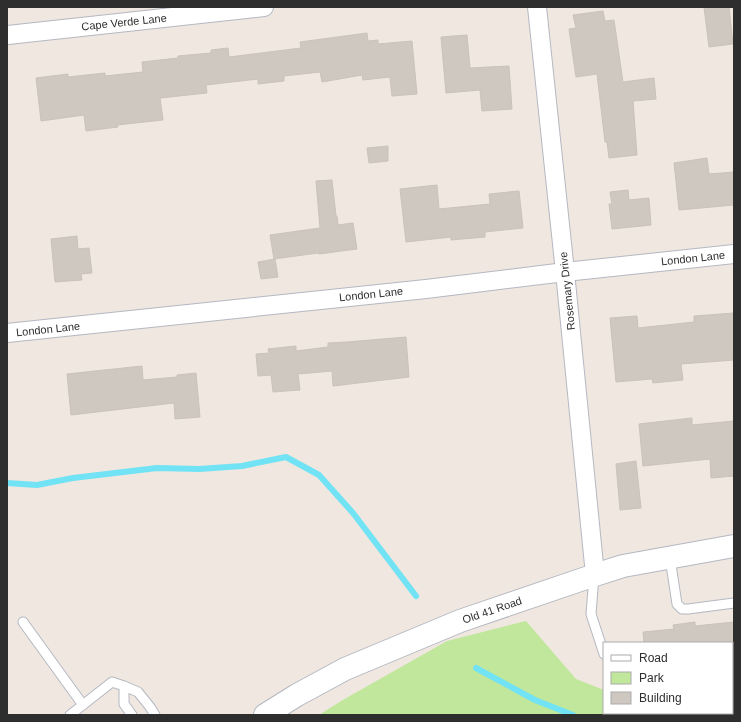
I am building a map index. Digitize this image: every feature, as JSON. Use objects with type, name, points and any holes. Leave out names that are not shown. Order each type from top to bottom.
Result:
[{"type":"street","name":"Cape Verde Lane","points":[[8,35],[264,7]]},
{"type":"street","name":"Rosemary Drive","points":[[537,7],[595,575]]},
{"type":"street","name":"London Lane","points":[[7,333],[734,254]]},
{"type":"street","name":"Old 41 Road","points":[[265,715],[297,695],[345,669],[460,620],[623,566],[734,546]]},
{"type":"lane","points":[[670,558],[677,604],[682,609],[734,603]]},
{"type":"lane","points":[[595,575],[591,614],[603,651]]},
{"type":"lane","points":[[23,622],[83,705]]},
{"type":"lane","points":[[70,715],[112,682],[138,692],[155,715]]},
{"type":"lane","points":[[124,686],[124,704],[132,715]]},
{"type":"green space","points":[[526,621],[576,679],[603,690],[603,714],[669,715],[319,715],[447,641]]},
{"type":"building","points":[[704,7],[729,7],[733,44],[709,47]]},
{"type":"building","points":[[603,11],[605,21],[614,20],[623,82],[654,78],[656,99],[633,101],[637,155],[609,158],[607,142],[605,142],[597,74],[576,77],[569,29],[576,28],[573,15]]},
{"type":"building","points":[[367,33],[368,41],[378,40],[378,44],[412,41],[417,94],[392,96],[390,77],[363,80],[362,75],[322,82],[320,72],[284,76],[284,81],[258,84],[258,79],[206,85],[207,93],[160,98],[163,120],[117,125],[118,127],[86,131],[84,115],[41,121],[36,78],[68,74],[68,77],[105,73],[105,76],[143,72],[142,62],[178,58],[178,56],[211,53],[211,50],[228,48],[229,57],[301,48],[300,42]]},
{"type":"building","points":[[467,35],[470,68],[509,66],[512,109],[482,111],[480,90],[446,93],[441,37]]},
{"type":"building","points":[[388,146],[388,161],[369,163],[367,148]]},
{"type":"building","points":[[707,158],[709,174],[734,172],[734,205],[679,210],[674,163]]},
{"type":"building","points":[[332,180],[338,225],[353,223],[357,249],[274,259],[270,235],[320,228],[316,181]]},
{"type":"building","points":[[437,185],[439,209],[490,204],[489,194],[519,191],[523,228],[485,232],[485,237],[451,240],[451,237],[406,242],[400,189]]},
{"type":"building","points":[[628,190],[629,200],[649,198],[651,225],[612,229],[609,204],[612,204],[610,192]]},
{"type":"building","points":[[77,236],[78,249],[89,248],[92,273],[81,274],[82,280],[55,282],[51,239]]},
{"type":"building","points":[[275,259],[278,277],[261,279],[258,262]]},
{"type":"building","points":[[734,313],[734,360],[681,364],[683,380],[653,383],[652,379],[616,382],[610,318],[637,316],[638,328],[694,322],[694,316]]},
{"type":"building","points":[[406,337],[409,377],[333,386],[332,371],[298,374],[300,390],[273,392],[271,375],[258,376],[256,354],[269,353],[268,349],[296,346],[296,351],[328,347],[328,343]]},
{"type":"building","points":[[142,366],[143,380],[177,377],[177,375],[196,373],[200,417],[175,419],[174,403],[71,415],[67,374]]},
{"type":"building","points":[[692,418],[692,425],[734,421],[734,476],[711,478],[710,459],[643,466],[639,424]]},
{"type":"building","points":[[636,461],[641,508],[620,510],[616,464]]},
{"type":"building","points":[[695,622],[695,626],[734,622],[734,642],[644,642],[643,632],[674,629],[673,625]]},
{"type":"waterway","points":[[7,483],[37,485],[73,478],[157,468],[199,469],[242,466],[286,457],[319,475],[353,513],[416,596]]},
{"type":"waterway","points":[[476,668],[535,700],[573,715]]}]
